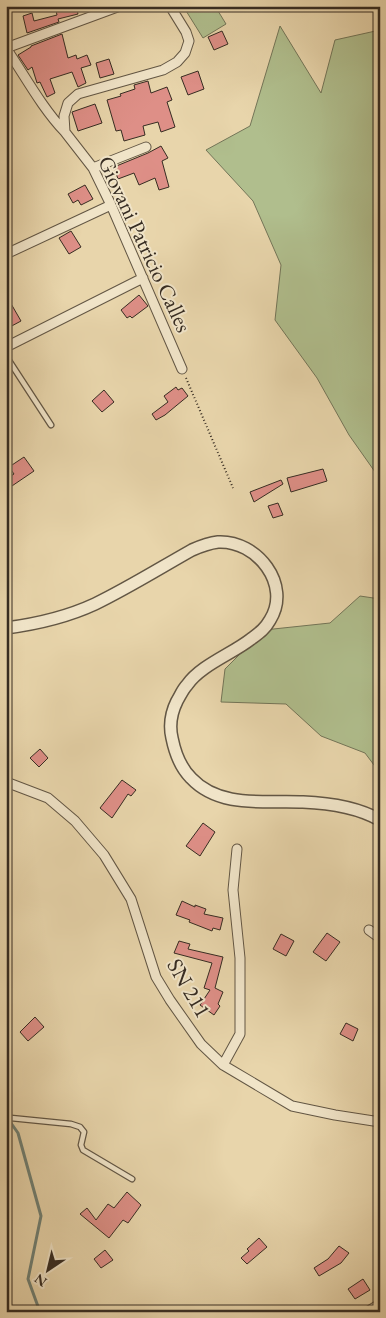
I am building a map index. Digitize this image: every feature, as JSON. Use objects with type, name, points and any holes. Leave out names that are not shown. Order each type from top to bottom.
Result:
[{"type":"street","points":[[6,48],[120,6]]},
{"type":"street","points":[[65,132],[64,116],[68,103],[78,94],[163,70],[177,62],[185,53],[189,41],[186,32],[170,6]]},
{"type":"street","name":"Giovani Patricio Calles","points":[[6,48],[38,97],[93,168],[112,205],[182,369]]},
{"type":"street","points":[[93,168],[146,147]]},
{"type":"street","points":[[6,254],[112,205]]},
{"type":"street","points":[[6,347],[143,278]]},
{"type":"street","points":[[6,628],[29,625],[64,616],[95,604],[192,550],[205,545],[219,542],[252,552],[266,567],[276,583],[276,608],[264,629],[239,648],[199,673],[186,685],[170,720],[170,731],[175,750],[183,768],[192,780],[213,793],[235,801],[304,802],[339,806],[357,810],[380,820]]},
{"type":"street","name":"SN 211","points":[[6,782],[48,798],[76,821],[104,855],[131,899],[156,976],[170,1000],[201,1044],[223,1065],[292,1106],[380,1122]]},
{"type":"street","points":[[223,1065],[240,1034],[240,958],[233,890],[237,849]]},
{"type":"street","points":[[369,930],[380,938]]},
{"type":"street","points":[[367,1312],[380,1304]]},
{"type":"lane","points":[[6,356],[51,425]]},
{"type":"lane","points":[[8,1119],[70,1124],[80,1127],[84,1132],[81,1145],[83,1150],[132,1179]]},
{"type":"path","points":[[182,369],[233,488]]},
{"type":"green space","points":[[183,6],[215,6],[226,24],[203,38]]},
{"type":"green space","points":[[280,26],[321,93],[335,40],[380,30],[380,479],[349,435],[317,378],[275,320],[281,265],[253,201],[206,150],[250,126]]},
{"type":"green space","points":[[360,596],[380,599],[380,773],[365,753],[321,736],[286,704],[221,702],[225,669],[264,630],[330,623]]},
{"type":"building","points":[[55,6],[76,6],[78,14],[58,19],[59,22],[27,33],[23,16],[32,13],[34,21],[57,15]]},
{"type":"building","points":[[222,31],[228,44],[214,50],[208,37]]},
{"type":"building","points":[[62,34],[68,58],[76,55],[77,59],[87,55],[91,65],[81,68],[86,83],[78,87],[72,72],[50,79],[55,93],[47,97],[40,82],[37,83],[32,67],[28,70],[18,55],[31,46]]},
{"type":"building","points":[[109,59],[114,74],[100,78],[96,63]]},
{"type":"building","points":[[198,71],[204,89],[188,95],[181,77]]},
{"type":"building","points":[[148,81],[151,93],[167,87],[172,100],[167,102],[175,127],[161,132],[158,122],[143,126],[145,135],[124,141],[121,130],[116,131],[107,100],[135,89],[134,85]]},
{"type":"building","points":[[95,104],[102,123],[78,131],[72,112]]},
{"type":"building","points":[[161,146],[168,158],[162,161],[169,187],[159,190],[155,178],[139,185],[134,173],[118,179],[114,167]]},
{"type":"building","points":[[85,185],[93,199],[81,205],[78,200],[73,203],[68,194]]},
{"type":"building","points":[[71,231],[81,247],[69,254],[59,238]]},
{"type":"building","points":[[6,295],[21,321],[6,329]]},
{"type":"building","points":[[139,295],[148,306],[132,318],[130,316],[127,318],[121,310]]},
{"type":"building","points":[[176,387],[178,390],[182,388],[188,396],[156,420],[152,414],[168,402],[164,396]]},
{"type":"building","points":[[104,390],[114,402],[102,412],[92,401]]},
{"type":"building","points":[[24,457],[34,471],[6,490],[6,479],[14,474],[9,467]]},
{"type":"building","points":[[323,469],[327,481],[291,492],[287,478]]},
{"type":"building","points":[[281,480],[283,484],[254,502],[250,492]]},
{"type":"building","points":[[278,503],[283,515],[273,518],[268,506]]},
{"type":"building","points":[[40,749],[48,758],[39,767],[30,758]]},
{"type":"building","points":[[122,780],[136,790],[131,796],[128,794],[112,818],[100,808]]},
{"type":"building","points":[[203,823],[215,832],[200,856],[186,846]]},
{"type":"building","points":[[182,901],[195,907],[195,905],[206,909],[204,914],[223,918],[220,930],[213,928],[212,931],[176,915]]},
{"type":"building","points":[[327,933],[340,942],[326,961],[313,952]]},
{"type":"building","points":[[281,934],[294,941],[286,956],[273,949]]},
{"type":"building","points":[[179,941],[190,944],[188,949],[223,957],[215,988],[223,992],[218,1004],[220,1006],[214,1015],[200,1005],[210,990],[204,988],[212,963],[174,953]]},
{"type":"building","points":[[35,1017],[44,1027],[28,1041],[20,1032]]},
{"type":"building","points":[[346,1023],[358,1029],[353,1041],[340,1034]]},
{"type":"building","points":[[127,1192],[141,1205],[128,1223],[123,1220],[109,1238],[80,1214],[87,1208],[96,1220],[108,1204],[114,1208]]},
{"type":"building","points":[[259,1238],[267,1247],[247,1264],[241,1258],[249,1251],[247,1249]]},
{"type":"building","points":[[339,1246],[349,1253],[341,1263],[319,1276],[314,1268],[328,1259]]},
{"type":"building","points":[[105,1250],[113,1260],[101,1268],[94,1259]]},
{"type":"building","points":[[363,1279],[370,1290],[355,1299],[348,1289]]},
{"type":"waterway","points":[[6,1116],[18,1133],[41,1216],[28,1279],[40,1312]]}]
